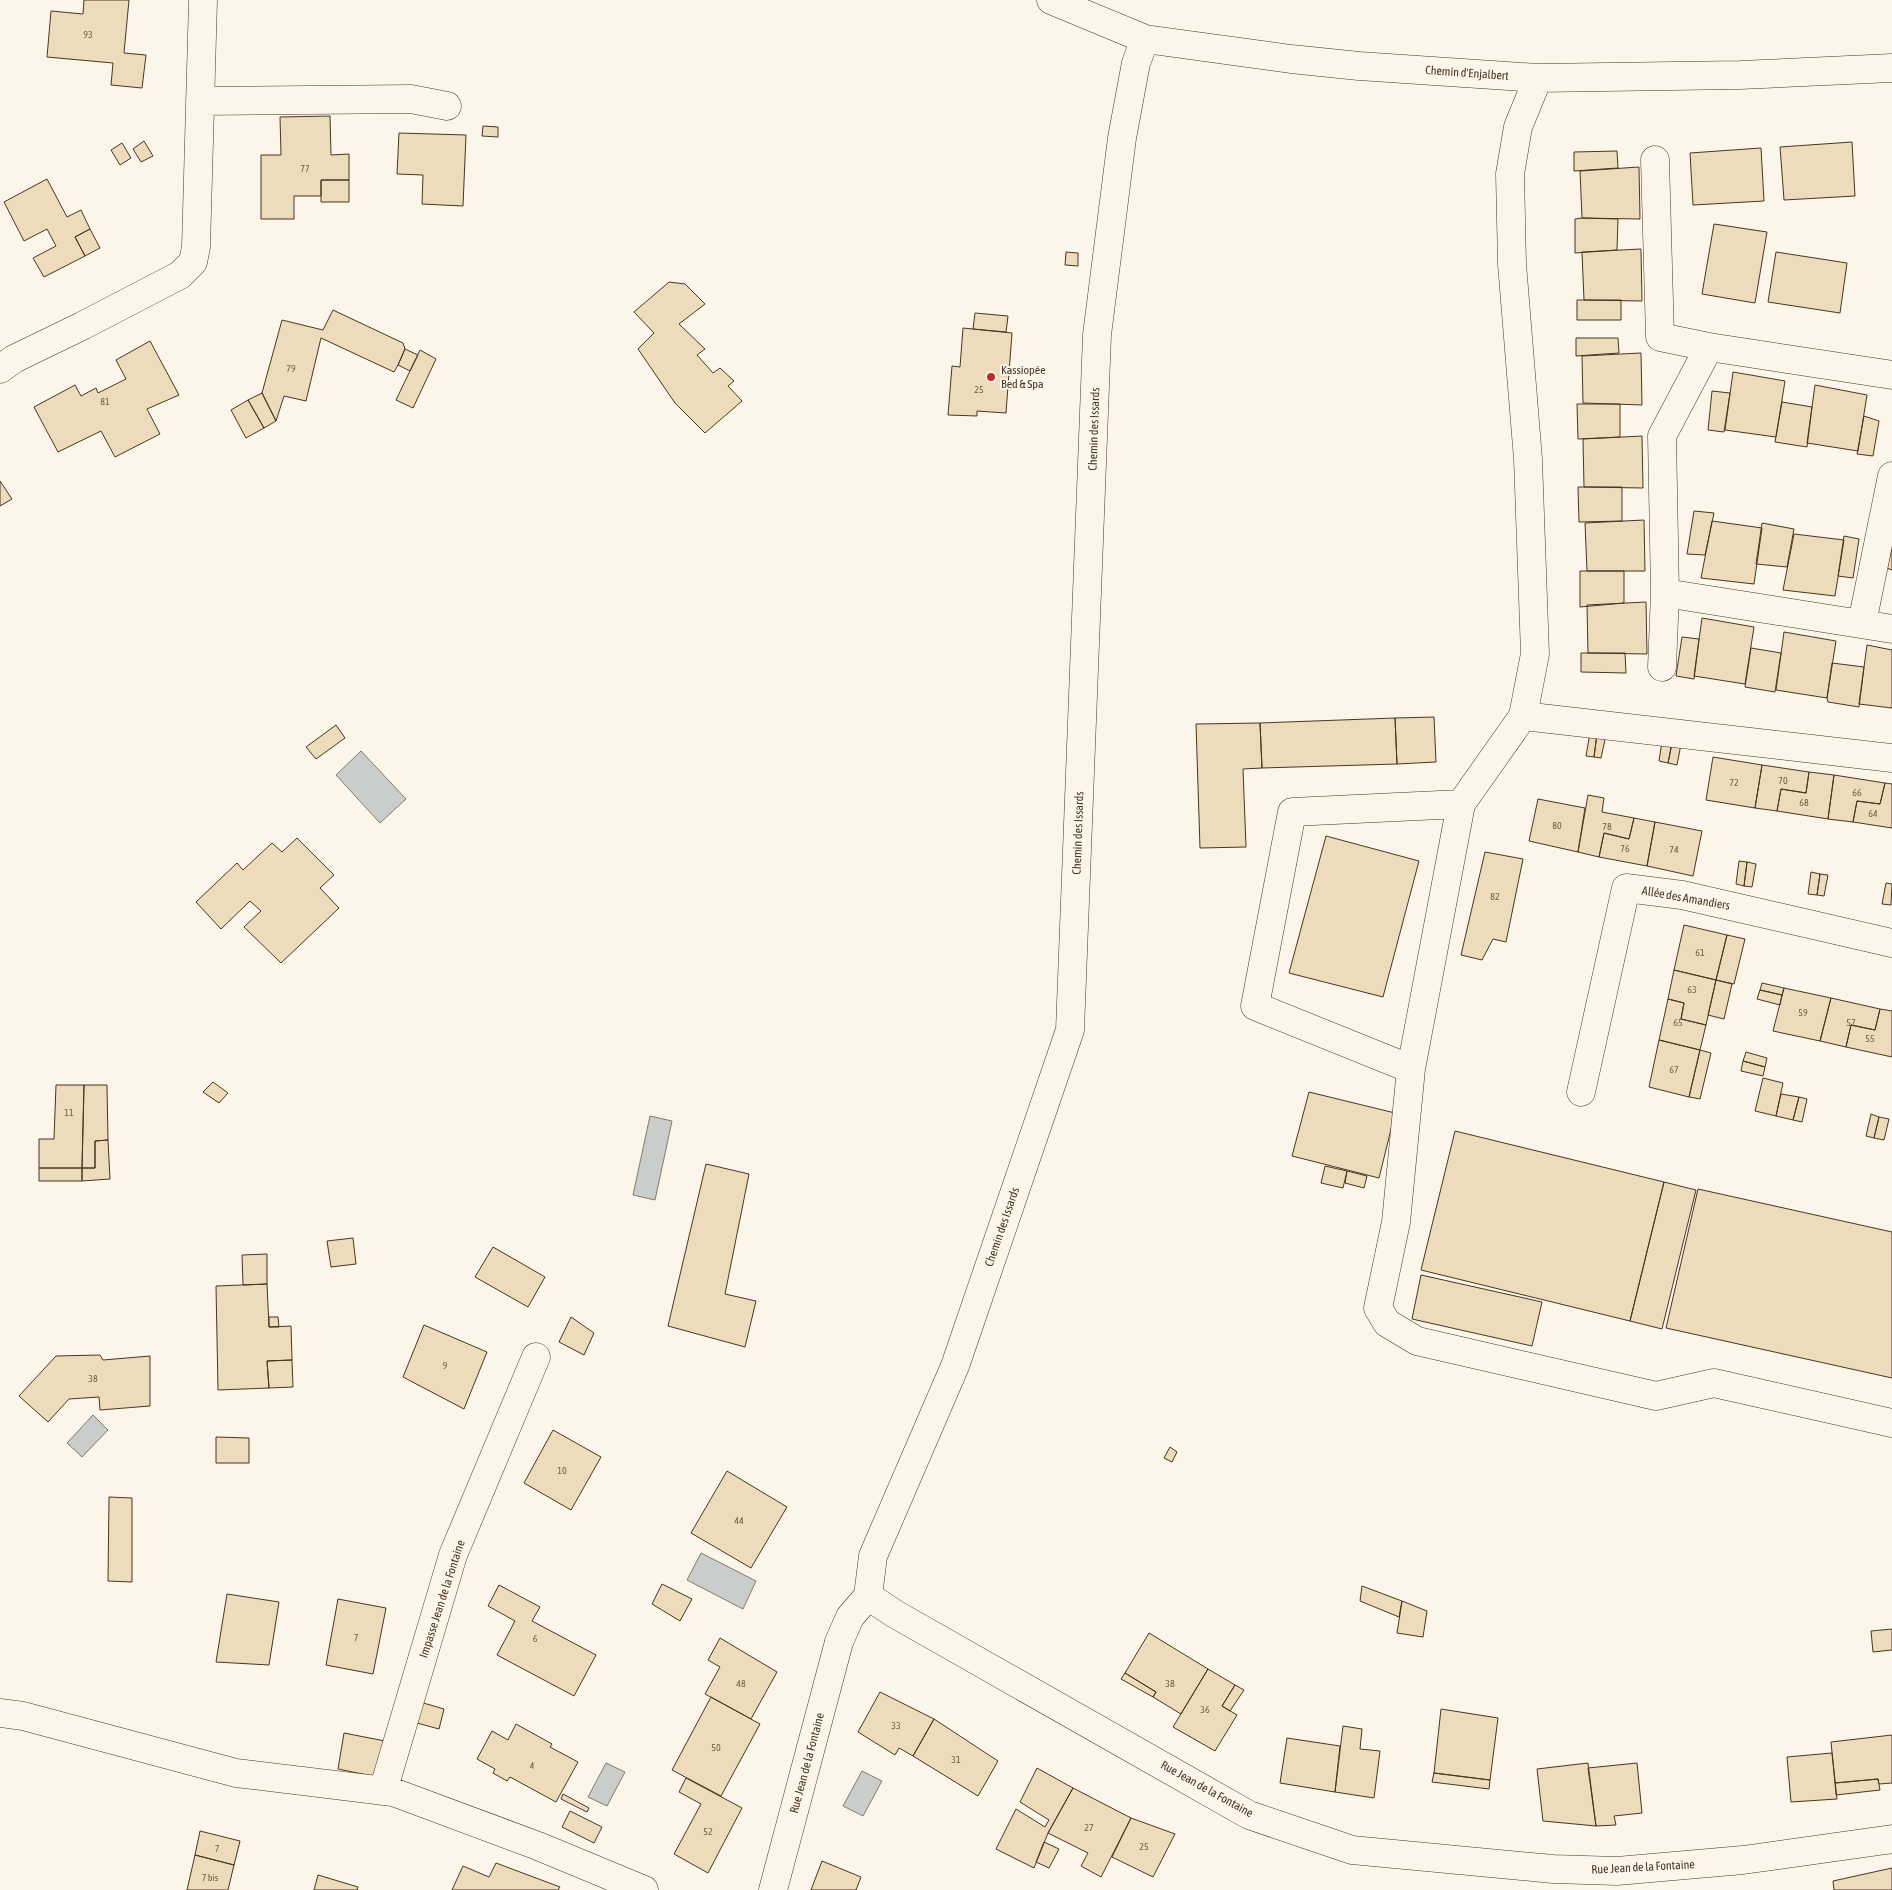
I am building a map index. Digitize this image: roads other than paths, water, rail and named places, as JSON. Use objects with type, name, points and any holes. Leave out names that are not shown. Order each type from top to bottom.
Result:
[{"type":"street","points":[[0,369],[14,359],[180,275],[193,262],[196,246],[203,0]]},
{"type":"street","name":"Chemin d'Enjalbert","points":[[1051,0],[1145,39],[1359,66],[1538,78],[1740,75],[1892,68]]},
{"type":"street","name":"Chemin des Issards","points":[[868,1596],[873,1556],[955,1366],[1070,1030],[1097,335],[1122,138],[1136,63],[1145,39]]},
{"type":"street","points":[[1538,78],[1518,127],[1510,174],[1512,264],[1528,458],[1536,654],[1523,716],[1461,804],[1411,1070],[1396,1222],[1378,1308],[1388,1323],[1417,1341],[1656,1396],[1714,1383],[1892,1423]]},
{"type":"street","points":[[200,101],[411,99],[447,106]]},
{"type":"street","points":[[1655,160],[1660,337],[1709,347],[1892,375]]},
{"type":"street","points":[[1662,667],[1665,593],[1662,436],[1709,347]]},
{"type":"street","points":[[1862,623],[1892,476]]},
{"type":"street","points":[[1665,593],[1892,629]]},
{"type":"street","points":[[1523,716],[1892,758]]},
{"type":"street","points":[[1411,1070],[1255,1006],[1256,996],[1292,812],[1461,804]]},
{"type":"street","name":"Allée des Amandiers","points":[[1581,1092],[1626,888],[1682,895],[1892,943]]},
{"type":"street","name":"Impasse Jean de la Fontaine","points":[[383,1791],[454,1555],[536,1357]]},
{"type":"street","name":"Rue Jean de la Fontaine","points":[[773,1890],[839,1642],[850,1617],[868,1596],[895,1614],[1249,1815],[1352,1850],[1544,1868],[1617,1871],[1743,1860],[1892,1839]]},
{"type":"street","points":[[0,1713],[23,1716],[236,1773],[393,1792],[538,1846],[644,1890]]},
{"type":"place","name":"Kassiopée Bed & Spa","points":[[991,377]]}]
